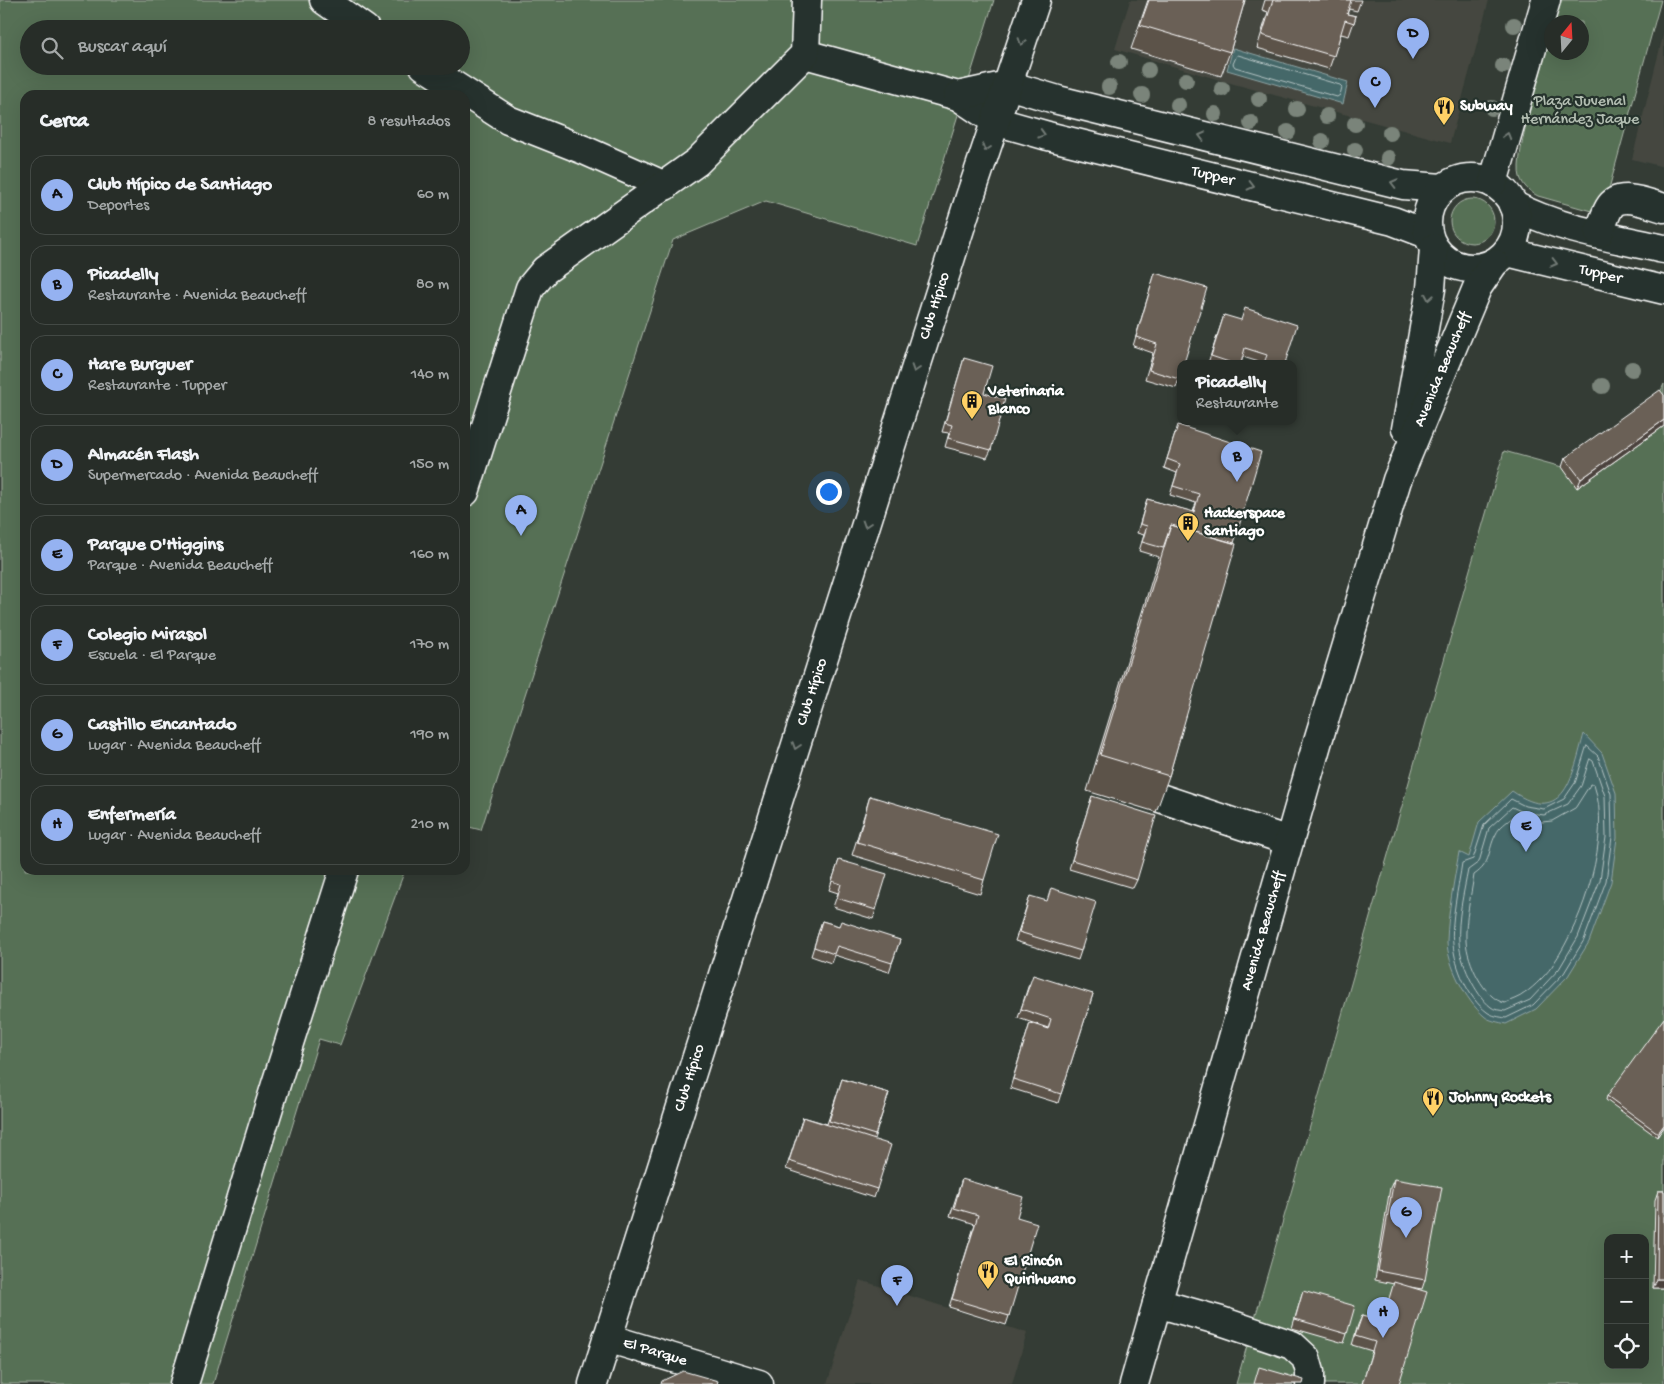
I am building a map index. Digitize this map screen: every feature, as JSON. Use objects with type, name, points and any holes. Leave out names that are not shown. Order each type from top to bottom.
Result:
[{"type":"main road","points":[[324,0],[352,20]]},
{"type":"main road","points":[[470,476],[530,288],[545,270],[697,162],[805,54],[807,0]]},
{"type":"main road","name":"Club Hípico","points":[[593,1384],[995,121],[1036,0]]},
{"type":"main road","points":[[1493,183],[1546,0]]},
{"type":"main road","points":[[805,54],[958,96],[1008,85],[1058,100],[1403,185],[1442,188]]},
{"type":"main road","points":[[438,75],[461,90]]},
{"type":"main road","points":[[470,96],[508,120],[584,150],[665,186]]},
{"type":"main road","name":"Tupper","points":[[958,96],[995,121],[1048,136],[1393,221],[1431,241]]},
{"type":"main road","points":[[1467,178],[1493,183],[1508,197],[1513,205],[1517,217],[1517,229],[1513,241],[1500,257],[1478,268],[1461,267],[1446,260],[1431,241],[1426,222],[1428,209],[1434,198],[1442,188],[1454,181],[1467,178]]},
{"type":"main road","points":[[1598,233],[1610,206],[1618,200],[1627,199],[1664,208]]},
{"type":"main road","points":[[1513,205],[1530,214],[1550,221],[1664,249]]},
{"type":"main road","name":"Avenida Beaucheff","points":[[1397,480],[1431,288],[1431,241]]},
{"type":"main road","name":"Tupper","points":[[1500,257],[1664,290]]},
{"type":"main road","name":"Avenida Beaucheff","points":[[1134,1384],[1290,841],[1397,480],[1477,288],[1500,257]]},
{"type":"main road","points":[[1160,798],[1290,841]]},
{"type":"main road","points":[[184,1384],[342,875]]},
{"type":"main road","points":[[1158,1303],[1222,1321],[1292,1345],[1306,1358],[1310,1372],[1310,1384]]},
{"type":"main road","name":"El Parque","points":[[607,1338],[759,1384]]},
{"type":"shaded area","points":[[1130,0],[1489,0],[1450,143],[1223,81],[1115,49]]},
{"type":"shaded area","points":[[1664,32],[1664,167],[1632,159]]},
{"type":"shaded area","points":[[860,1280],[1027,1333],[1012,1384],[827,1384]]},
{"type":"green space","points":[[0,0],[994,0],[917,246],[766,201],[673,240],[481,830],[470,827],[470,90],[20,90],[20,875],[403,875],[340,1045],[319,1039],[213,1384],[0,1384]]},
{"type":"green space","name":"Plaza Juvenal Hernández Jaque","points":[[1561,0],[1661,0],[1602,214],[1538,196],[1527,188],[1520,177],[1519,166],[1525,130],[1544,59],[1589,60],[1589,15],[1557,15]]},
{"type":"green space","points":[[1468,199],[1476,199],[1488,205],[1494,221],[1488,237],[1476,243],[1468,243],[1456,237],[1450,225],[1450,217],[1456,205]]},
{"type":"green space","points":[[1664,384],[1664,1384],[1236,1384],[1504,451],[1562,467],[1657,399]]},
{"type":"water","points":[[1233,48],[1348,82],[1343,104],[1227,70]]},
{"type":"water","points":[[1584,734],[1602,753],[1616,793],[1617,838],[1611,882],[1589,942],[1568,976],[1536,1009],[1506,1024],[1491,1020],[1486,1018],[1477,1009],[1464,992],[1454,971],[1448,950],[1449,919],[1459,852],[1469,857],[1479,822],[1512,791],[1530,801],[1544,803],[1555,800],[1564,791],[1570,779],[1576,765]]},
{"type":"building","points":[[1149,0],[1245,0],[1230,52],[1140,25]]},
{"type":"building","points":[[1273,0],[1351,0],[1347,14],[1356,16],[1354,23],[1345,20],[1334,56],[1262,35]]},
{"type":"building","points":[[1155,273],[1207,288],[1185,360],[1177,360],[1177,378],[1149,370],[1157,344],[1136,337]]},
{"type":"building","points":[[1245,308],[1297,325],[1286,360],[1265,360],[1267,355],[1245,348],[1242,360],[1223,360],[1211,356],[1224,315],[1241,320]]},
{"type":"building","name":"Veterinaria Blanco","points":[[964,358],[992,366],[984,393],[1005,399],[991,450],[948,438],[952,425],[945,423]]},
{"type":"building","points":[[1660,390],[1664,395],[1664,420],[1581,479],[1565,458]]},
{"type":"building","points":[[1178,425],[1261,452],[1234,543],[1171,525],[1163,548],[1142,542],[1147,526],[1140,524],[1147,499],[1194,512],[1199,494],[1173,486],[1180,464],[1167,459]]},
{"type":"building","points":[[1171,525],[1236,544],[1169,776],[1100,755]]},
{"type":"building","points":[[870,796],[998,834],[984,880],[857,842]]},
{"type":"building","points":[[1092,796],[1156,816],[1137,880],[1072,860]]},
{"type":"building","points":[[839,860],[887,874],[876,910],[837,898],[841,884],[832,881]]},
{"type":"building","points":[[1051,888],[1096,902],[1081,951],[1019,932],[1030,896],[1047,901]]},
{"type":"building","points":[[822,921],[839,926],[841,921],[900,940],[892,963],[837,946],[834,954],[814,947]]},
{"type":"building","points":[[1033,975],[1093,994],[1061,1094],[1013,1079],[1030,1023],[1048,1029],[1051,1019],[1021,1009]]},
{"type":"building","points":[[1664,1018],[1664,1125],[1658,1133],[1607,1096]]},
{"type":"building","points":[[842,1079],[889,1093],[875,1135],[829,1121]]},
{"type":"building","points":[[803,1117],[891,1145],[877,1189],[789,1161]]},
{"type":"building","points":[[962,1179],[1023,1197],[1017,1217],[1037,1223],[1009,1316],[952,1299],[978,1215],[954,1208]]},
{"type":"building","points":[[1394,1179],[1442,1187],[1425,1280],[1378,1271]]},
{"type":"building","points":[[1658,1191],[1664,1191],[1664,1279],[1657,1279]]},
{"type":"building","points":[[1394,1282],[1427,1292],[1399,1384],[1362,1384],[1375,1342],[1355,1336],[1362,1316],[1382,1322]]},
{"type":"building","points":[[1303,1291],[1355,1306],[1347,1334],[1295,1319]]},
{"type":"building","points":[[1259,1367],[1304,1380],[1303,1384],[1254,1384]]},
{"type":"building","points":[[683,1371],[718,1381],[717,1384],[661,1384],[662,1381]]},
{"type":"place","name":"Almacén Flash","points":[[1413,59]]},
{"type":"place","name":"Hare Burguer","points":[[1375,108]]},
{"type":"place","name":"Subway","points":[[1444,126]]},
{"type":"place","name":"Veterinaria Blanco","points":[[972,420]]},
{"type":"place","name":"Picadelly","points":[[1237,482]]},
{"type":"place","name":"Club Hípico de Santiago","points":[[521,536]]},
{"type":"place","name":"Hackerspace Santiago","points":[[1188,542]]},
{"type":"place","name":"Parque O'Higgins","points":[[1526,852]]},
{"type":"place","name":"Johnny Rockets","points":[[1433,1117]]},
{"type":"place","name":"Castillo Encantado","points":[[1406,1238]]},
{"type":"place","name":"El Rincón Quirihuano","points":[[988,1290]]},
{"type":"place","name":"Colegio Mirasol","points":[[897,1306]]},
{"type":"place","name":"Enfermería","points":[[1383,1338]]}]
